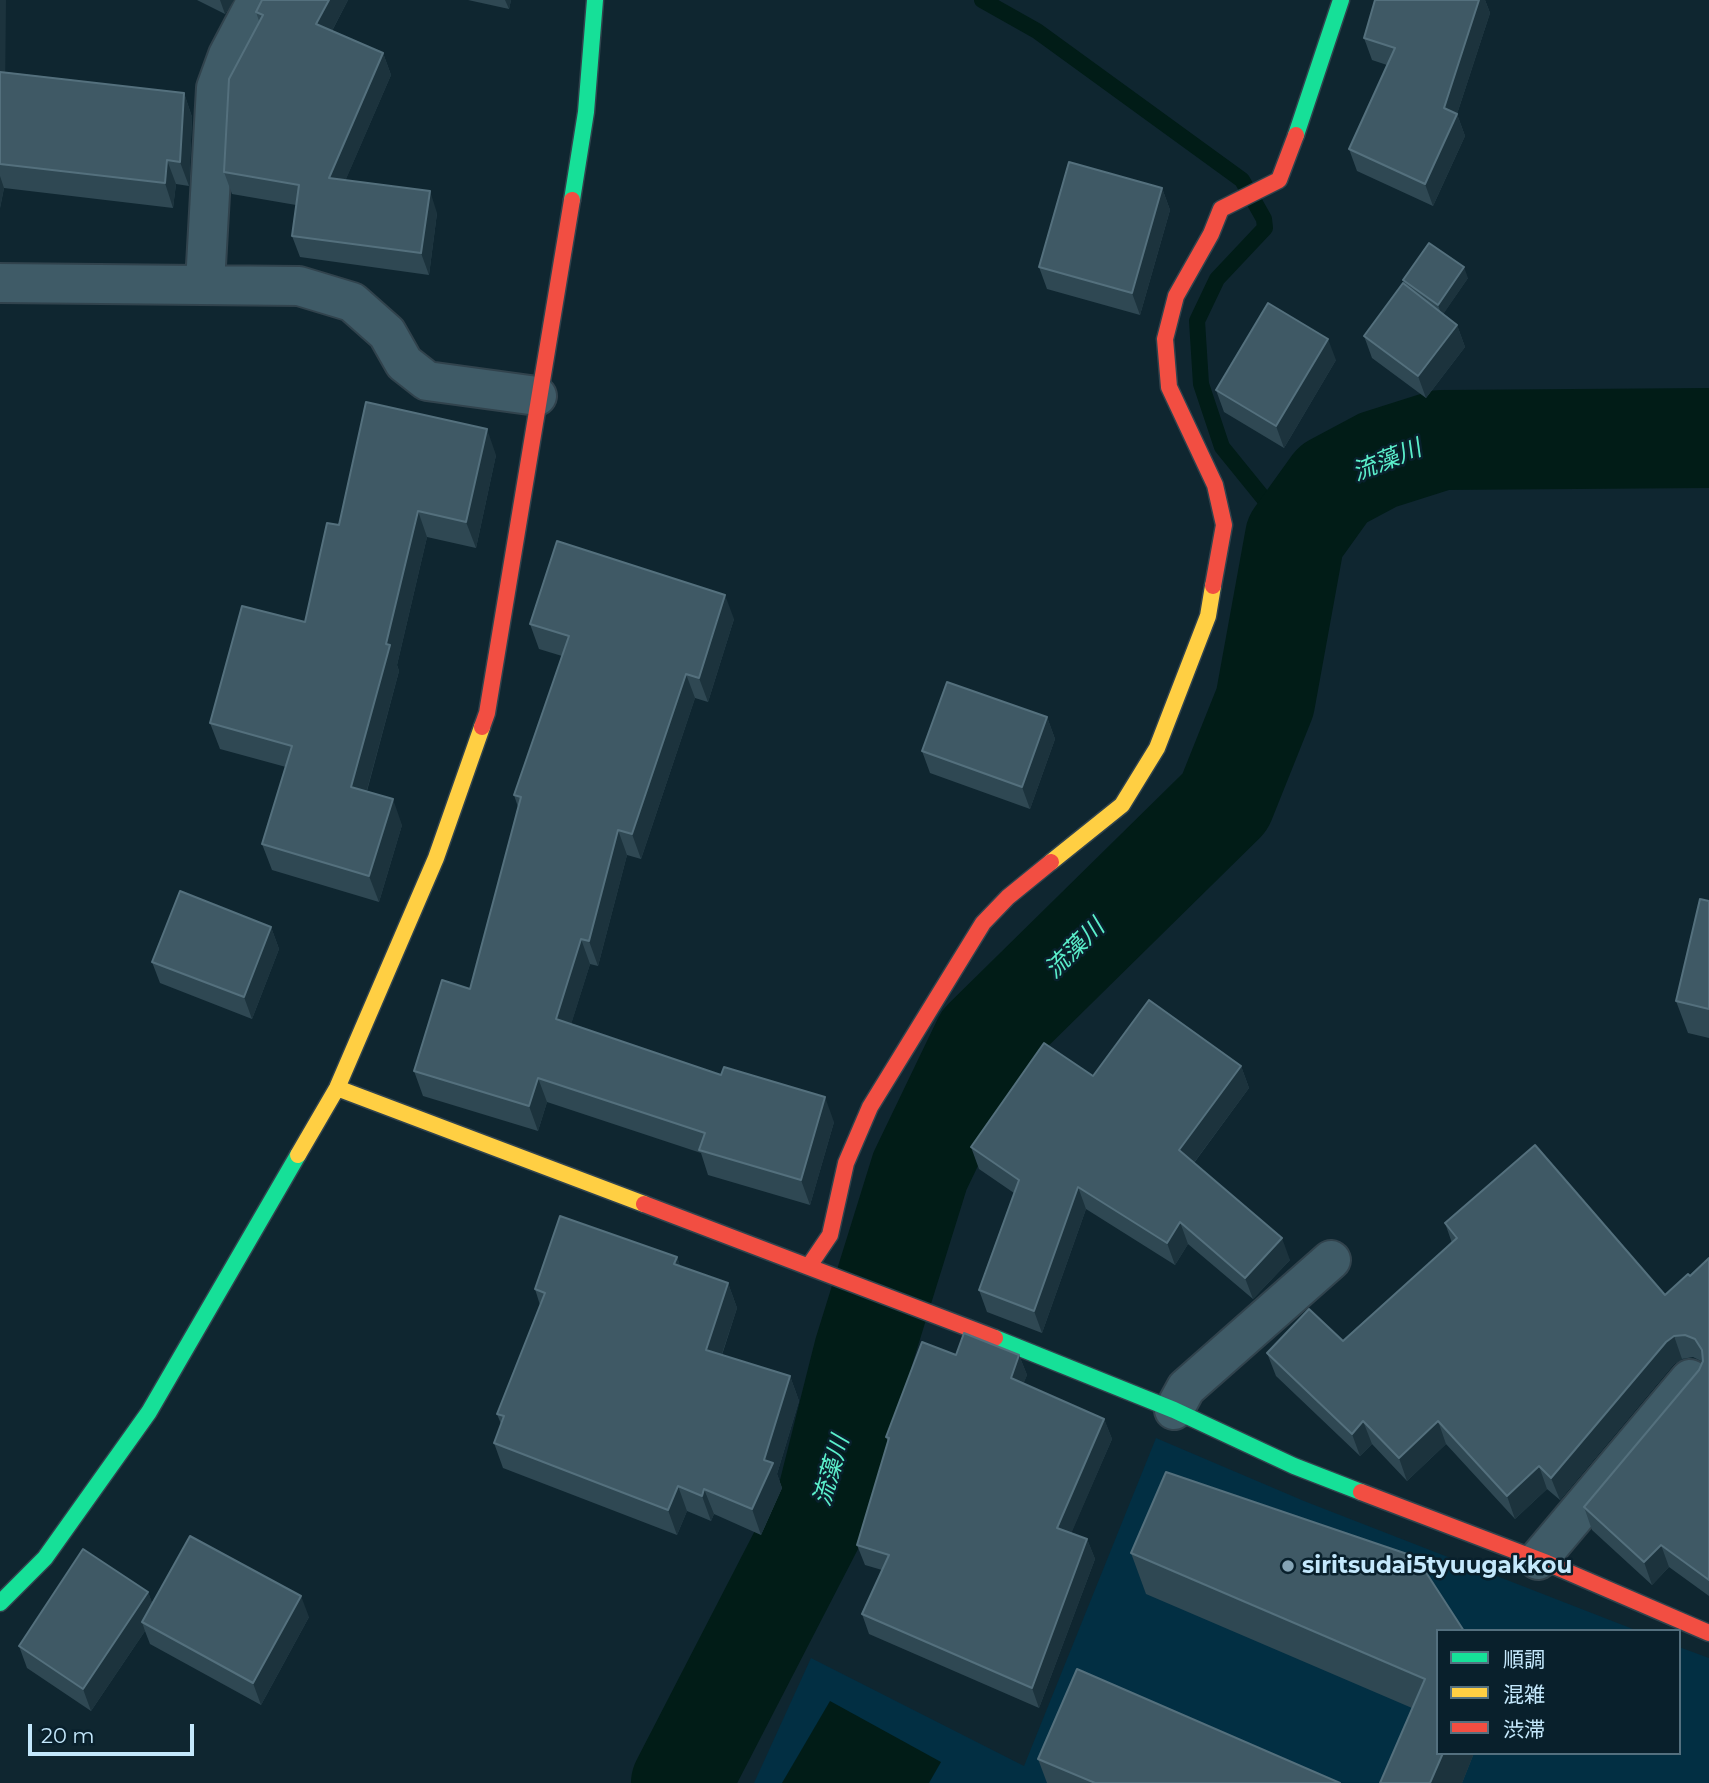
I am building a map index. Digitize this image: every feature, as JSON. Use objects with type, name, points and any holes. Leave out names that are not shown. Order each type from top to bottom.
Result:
[{"type":"street","points":[[205,283],[216,88],[228,55],[257,0]]},
{"type":"street","points":[[0,1603],[45,1559],[149,1412],[337,1088],[436,858],[487,713],[537,396],[586,112],[595,0]]},
{"type":"street","points":[[809,1266],[830,1235],[846,1163],[870,1107],[984,923],[1008,897],[1122,805],[1157,748],[1208,616],[1224,524],[1215,485],[1169,387],[1165,339],[1176,296],[1211,234],[1221,209],[1271,184],[1283,174],[1341,0]]},
{"type":"street","points":[[0,283],[299,286],[352,302],[387,333],[404,363],[427,381],[537,396]]},
{"type":"street","points":[[337,1088],[939,1316],[1174,1410],[1294,1466],[1538,1560],[1709,1633]]},
{"type":"street","points":[[1174,1410],[1186,1388],[1331,1260]]},
{"type":"street","points":[[1538,1560],[1690,1379]]},
{"type":"shaded area","name":"siritsudai5tyuugakkou","points":[[1156,1438],[1304,1501],[1633,1629],[1436,1629],[1436,1755],[1681,1755],[1681,1648],[1709,1658],[1709,1783],[754,1783],[811,1658],[1024,1766]]},
{"type":"shaded area","points":[[830,1701],[941,1762],[929,1783],[782,1783]]},
{"type":"building","points":[[262,0],[329,0],[316,24],[383,53],[329,178],[430,191],[421,253],[292,236],[299,185],[224,172],[229,79],[263,15],[256,12]]},
{"type":"building","points":[[1375,0],[1479,0],[1444,108],[1457,114],[1425,184],[1349,149],[1395,48],[1364,38]]},
{"type":"building","points":[[0,72],[184,93],[180,162],[167,160],[165,183],[0,164]]},
{"type":"building","points":[[1069,162],[1162,188],[1132,293],[1039,267]]},
{"type":"building","points":[[1429,243],[1464,267],[1438,305],[1403,280]]},
{"type":"building","points":[[1403,283],[1457,325],[1418,376],[1364,336]]},
{"type":"building","points":[[1268,303],[1328,339],[1276,426],[1216,390]]},
{"type":"building","points":[[366,402],[487,429],[466,522],[418,511],[386,644],[390,645],[351,787],[393,799],[369,876],[262,844],[292,746],[210,723],[242,606],[305,622],[327,523],[339,525]]},
{"type":"building","points":[[557,541],[725,595],[699,678],[686,674],[632,834],[618,830],[589,941],[581,939],[556,1019],[721,1075],[724,1067],[825,1097],[801,1180],[699,1150],[705,1133],[538,1078],[529,1106],[414,1071],[442,980],[470,989],[521,797],[514,795],[569,636],[530,624]]},
{"type":"building","points":[[947,682],[1047,717],[1022,787],[922,751]]},
{"type":"building","points":[[180,891],[271,927],[244,997],[152,962]]},
{"type":"building","points":[[1700,899],[1709,901],[1709,1009],[1676,1001]]},
{"type":"building","points":[[1149,1000],[1241,1066],[1179,1150],[1282,1238],[1245,1278],[1180,1222],[1167,1243],[1078,1187],[1034,1311],[979,1290],[1019,1180],[971,1147],[1044,1043],[1093,1076]]},
{"type":"building","points":[[1535,1145],[1665,1295],[1709,1258],[1709,1580],[1661,1545],[1644,1562],[1584,1507],[1699,1370],[1703,1361],[1702,1350],[1695,1339],[1685,1335],[1674,1336],[1666,1342],[1551,1478],[1539,1466],[1507,1496],[1438,1421],[1399,1458],[1363,1421],[1352,1434],[1267,1353],[1309,1309],[1343,1341],[1457,1238],[1445,1223]]},
{"type":"building","points":[[560,1216],[677,1257],[674,1264],[728,1283],[706,1350],[790,1376],[764,1460],[773,1463],[752,1509],[704,1489],[702,1496],[678,1486],[668,1510],[494,1443],[504,1416],[497,1414],[545,1293],[535,1289]]},
{"type":"building","points":[[964,1333],[1019,1355],[1011,1378],[1104,1419],[1057,1528],[1087,1539],[1032,1688],[862,1614],[889,1555],[857,1545],[889,1438],[886,1437],[922,1342],[956,1355]]},
{"type":"building","points":[[1166,1472],[1416,1557],[1463,1629],[1436,1629],[1436,1755],[1442,1755],[1430,1783],[1380,1783],[1425,1679],[1131,1553]]},
{"type":"building","points":[[190,1536],[301,1596],[253,1683],[142,1622]]},
{"type":"building","points":[[83,1549],[148,1592],[83,1689],[19,1646]]},
{"type":"building","points":[[1077,1669],[1340,1783],[1095,1783],[1038,1759]]},
{"type":"waterway","points":[[982,0],[1037,31],[1242,180],[1264,219],[1265,228],[1217,279],[1197,321],[1201,384],[1222,447],[1295,537]]},
{"type":"waterway","name":"流藻川","points":[[681,1783],[826,1502],[864,1351],[920,1171],[983,1040],[1225,802],[1265,702],[1295,537],[1333,484],[1378,460],[1441,440],[1709,438]]},
{"type":"traffic: fast","points":[[572,200],[586,112],[595,0]]},
{"type":"traffic: fast","points":[[1296,135],[1341,0]]},
{"type":"traffic: fast","points":[[0,1603],[45,1558],[149,1412],[298,1155]]},
{"type":"traffic: fast","points":[[995,1338],[1174,1410],[1294,1466],[1361,1492]]},
{"type":"traffic: slow","points":[[1051,862],[1122,805],[1157,748],[1208,616],[1213,586]]},
{"type":"traffic: slow","points":[[298,1155],[337,1088],[436,858],[482,727]]},
{"type":"traffic: slow","points":[[337,1088],[644,1204]]},
{"type":"traffic: jam","points":[[1213,586],[1224,525],[1215,485],[1169,387],[1165,339],[1176,296],[1211,234],[1221,209],[1279,180],[1296,135]]},
{"type":"traffic: jam","points":[[482,727],[487,713],[572,200]]},
{"type":"traffic: jam","points":[[809,1266],[830,1235],[846,1163],[870,1107],[983,923],[1008,897],[1051,862]]},
{"type":"traffic: jam","points":[[644,1204],[995,1338]]},
{"type":"traffic: jam","points":[[1361,1492],[1547,1563],[1709,1633]]},
{"type":"place","name":"siritsudai5tyuugakkou","points":[[1288,1566]]}]
